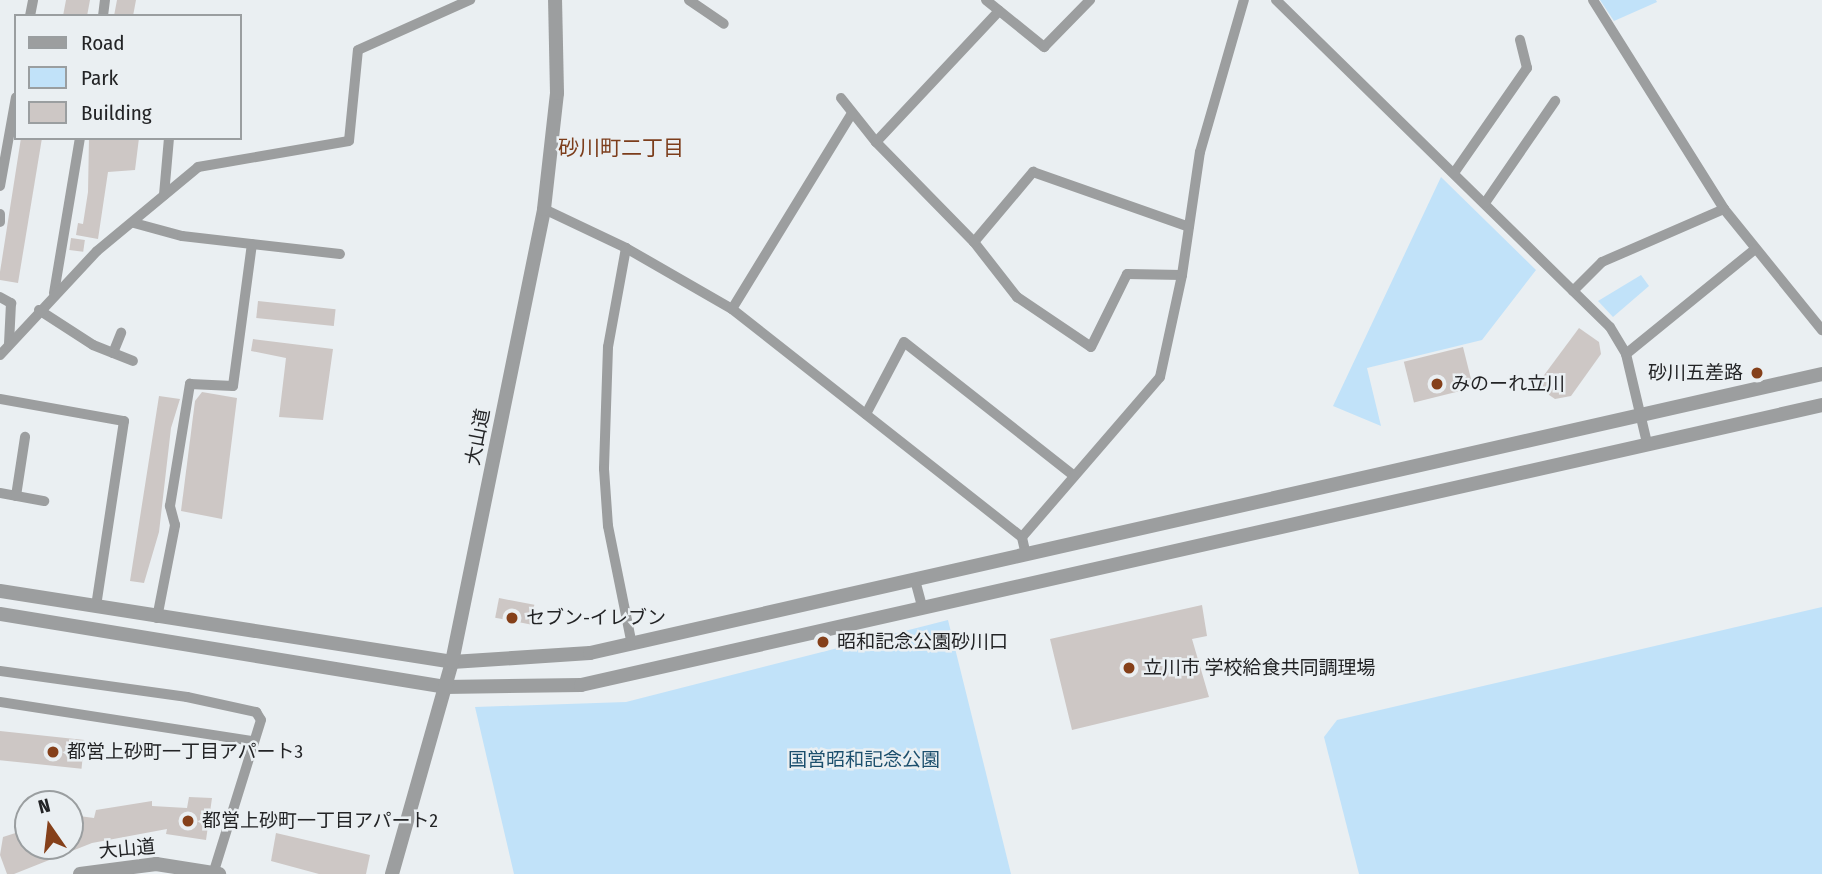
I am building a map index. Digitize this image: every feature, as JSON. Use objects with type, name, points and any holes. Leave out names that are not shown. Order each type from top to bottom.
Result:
[{"type":"street","points":[[0,355],[54,293],[97,251],[134,223],[198,167],[349,141],[358,50],[470,0]]},
{"type":"street","name":"大山道","points":[[392,874],[452,662],[544,209],[556,93],[555,0]]},
{"type":"street","points":[[689,0],[724,24]]},
{"type":"street","points":[[986,0],[1044,47],[1090,0]]},
{"type":"street","points":[[1022,537],[1160,377],[1182,275],[1200,152],[1244,0]]},
{"type":"street","points":[[1276,0],[1610,327],[1626,354],[1647,443]]},
{"type":"street","points":[[1593,0],[1724,209],[1822,330]]},
{"type":"street","points":[[876,142],[999,11]]},
{"type":"street","points":[[1454,173],[1527,68],[1520,40]]},
{"type":"street","points":[[841,98],[876,142],[974,242],[1017,297],[1091,347],[1127,274],[1182,275]]},
{"type":"street","points":[[1485,203],[1555,101]]},
{"type":"street","points":[[0,186],[14,108]]},
{"type":"street","points":[[732,309],[852,113]]},
{"type":"street","points":[[54,293],[80,140]]},
{"type":"street","points":[[164,195],[169,140]]},
{"type":"street","points":[[974,242],[1033,172],[1189,227]]},
{"type":"street","points":[[544,209],[626,248],[732,309],[1022,537],[1027,555]]},
{"type":"street","points":[[1573,291],[1602,261],[1724,209]]},
{"type":"street","points":[[0,214],[0,222]]},
{"type":"street","points":[[134,223],[182,236],[340,254]]},
{"type":"street","points":[[157,618],[175,525],[170,506],[190,384],[233,386],[252,244]]},
{"type":"street","points":[[626,248],[608,347],[604,469],[608,526],[632,645]]},
{"type":"street","points":[[1626,354],[1755,249]]},
{"type":"street","points":[[0,297],[11,303],[9,344]]},
{"type":"street","points":[[39,310],[93,345],[133,361]]},
{"type":"street","points":[[113,353],[121,333]]},
{"type":"street","points":[[866,414],[904,342],[1073,475]]},
{"type":"street","points":[[0,591],[157,618],[452,662],[590,653],[1640,413],[1822,374]]},
{"type":"street","points":[[0,399],[124,421],[96,607]]},
{"type":"street","points":[[0,614],[445,687],[581,685],[1822,405]]},
{"type":"street","points":[[16,496],[25,437]]},
{"type":"street","points":[[0,493],[44,501]]},
{"type":"street","points":[[915,580],[922,607]]},
{"type":"street","points":[[0,671],[187,697],[256,712],[261,720],[215,874]]},
{"type":"street","points":[[0,702],[253,741]]},
{"type":"street","name":"大山道","points":[[80,874],[156,863],[215,874]]},
{"type":"green space","points":[[1600,0],[1656,0],[1657,2],[1614,21]]},
{"type":"green space","points":[[1441,177],[1536,270],[1482,340],[1367,368],[1381,426],[1333,406]]},
{"type":"green space","points":[[1641,275],[1649,286],[1613,317],[1598,301]]},
{"type":"green space","points":[[1822,607],[1822,874],[1359,874],[1324,737],[1337,720]]},
{"type":"green space","name":"国営昭和記念公園","points":[[948,620],[1011,874],[514,874],[475,707],[626,702]]},
{"type":"building","points":[[66,0],[90,0],[87,14],[63,14]]},
{"type":"building","points":[[117,0],[136,0],[133,14],[114,14]]},
{"type":"building","points":[[21,140],[42,140],[18,283],[0,280]]},
{"type":"building","points":[[89,140],[139,140],[135,170],[108,172],[98,239],[76,235],[78,223],[83,224],[88,192]]},
{"type":"building","points":[[71,238],[85,240],[83,252],[69,250]]},
{"type":"building","points":[[258,301],[336,309],[334,326],[256,318]]},
{"type":"building","points":[[1579,328],[1599,342],[1601,354],[1571,396],[1555,399],[1536,386]]},
{"type":"building","points":[[253,339],[333,349],[323,420],[279,417],[286,358],[251,351]]},
{"type":"building","points":[[1463,347],[1473,388],[1414,403],[1404,362]]},
{"type":"building","points":[[202,392],[237,398],[222,519],[181,511],[195,401]]},
{"type":"building","points":[[159,396],[180,399],[171,428],[159,532],[144,583],[130,581]]},
{"type":"building","points":[[499,598],[534,605],[531,625],[495,618]]},
{"type":"building","name":"立川市 学校給食共同調理場","points":[[1202,605],[1207,636],[1192,639],[1209,697],[1072,730],[1050,639]]},
{"type":"building","name":"都営上砂町一丁目アパート3","points":[[0,731],[85,740],[82,769],[0,760]]},
{"type":"building","points":[[189,797],[212,798],[206,840],[166,834],[167,829],[84,846],[84,817],[94,818],[96,810],[152,801],[152,806],[187,808]]},
{"type":"building","points":[[14,833],[14,860],[49,860],[14,874],[7,874],[0,855],[3,837]]},
{"type":"building","points":[[276,833],[370,855],[366,874],[319,874],[271,861]]},
{"type":"place","name":"砂川五差路","points":[[1757,373]]},
{"type":"place","name":"みのーれ立川","points":[[1437,384]]},
{"type":"place","name":"セブン-イレブン","points":[[512,618]]},
{"type":"place","name":"昭和記念公園砂川口","points":[[823,642]]},
{"type":"place","name":"立川市 学校給食共同調理場","points":[[1129,668]]},
{"type":"place","name":"都営上砂町一丁目アパート3","points":[[53,752]]},
{"type":"place","name":"都営上砂町一丁目アパート2","points":[[188,821]]},
{"type":"district","name":"砂川町二丁目","points":[[621,148]]}]
